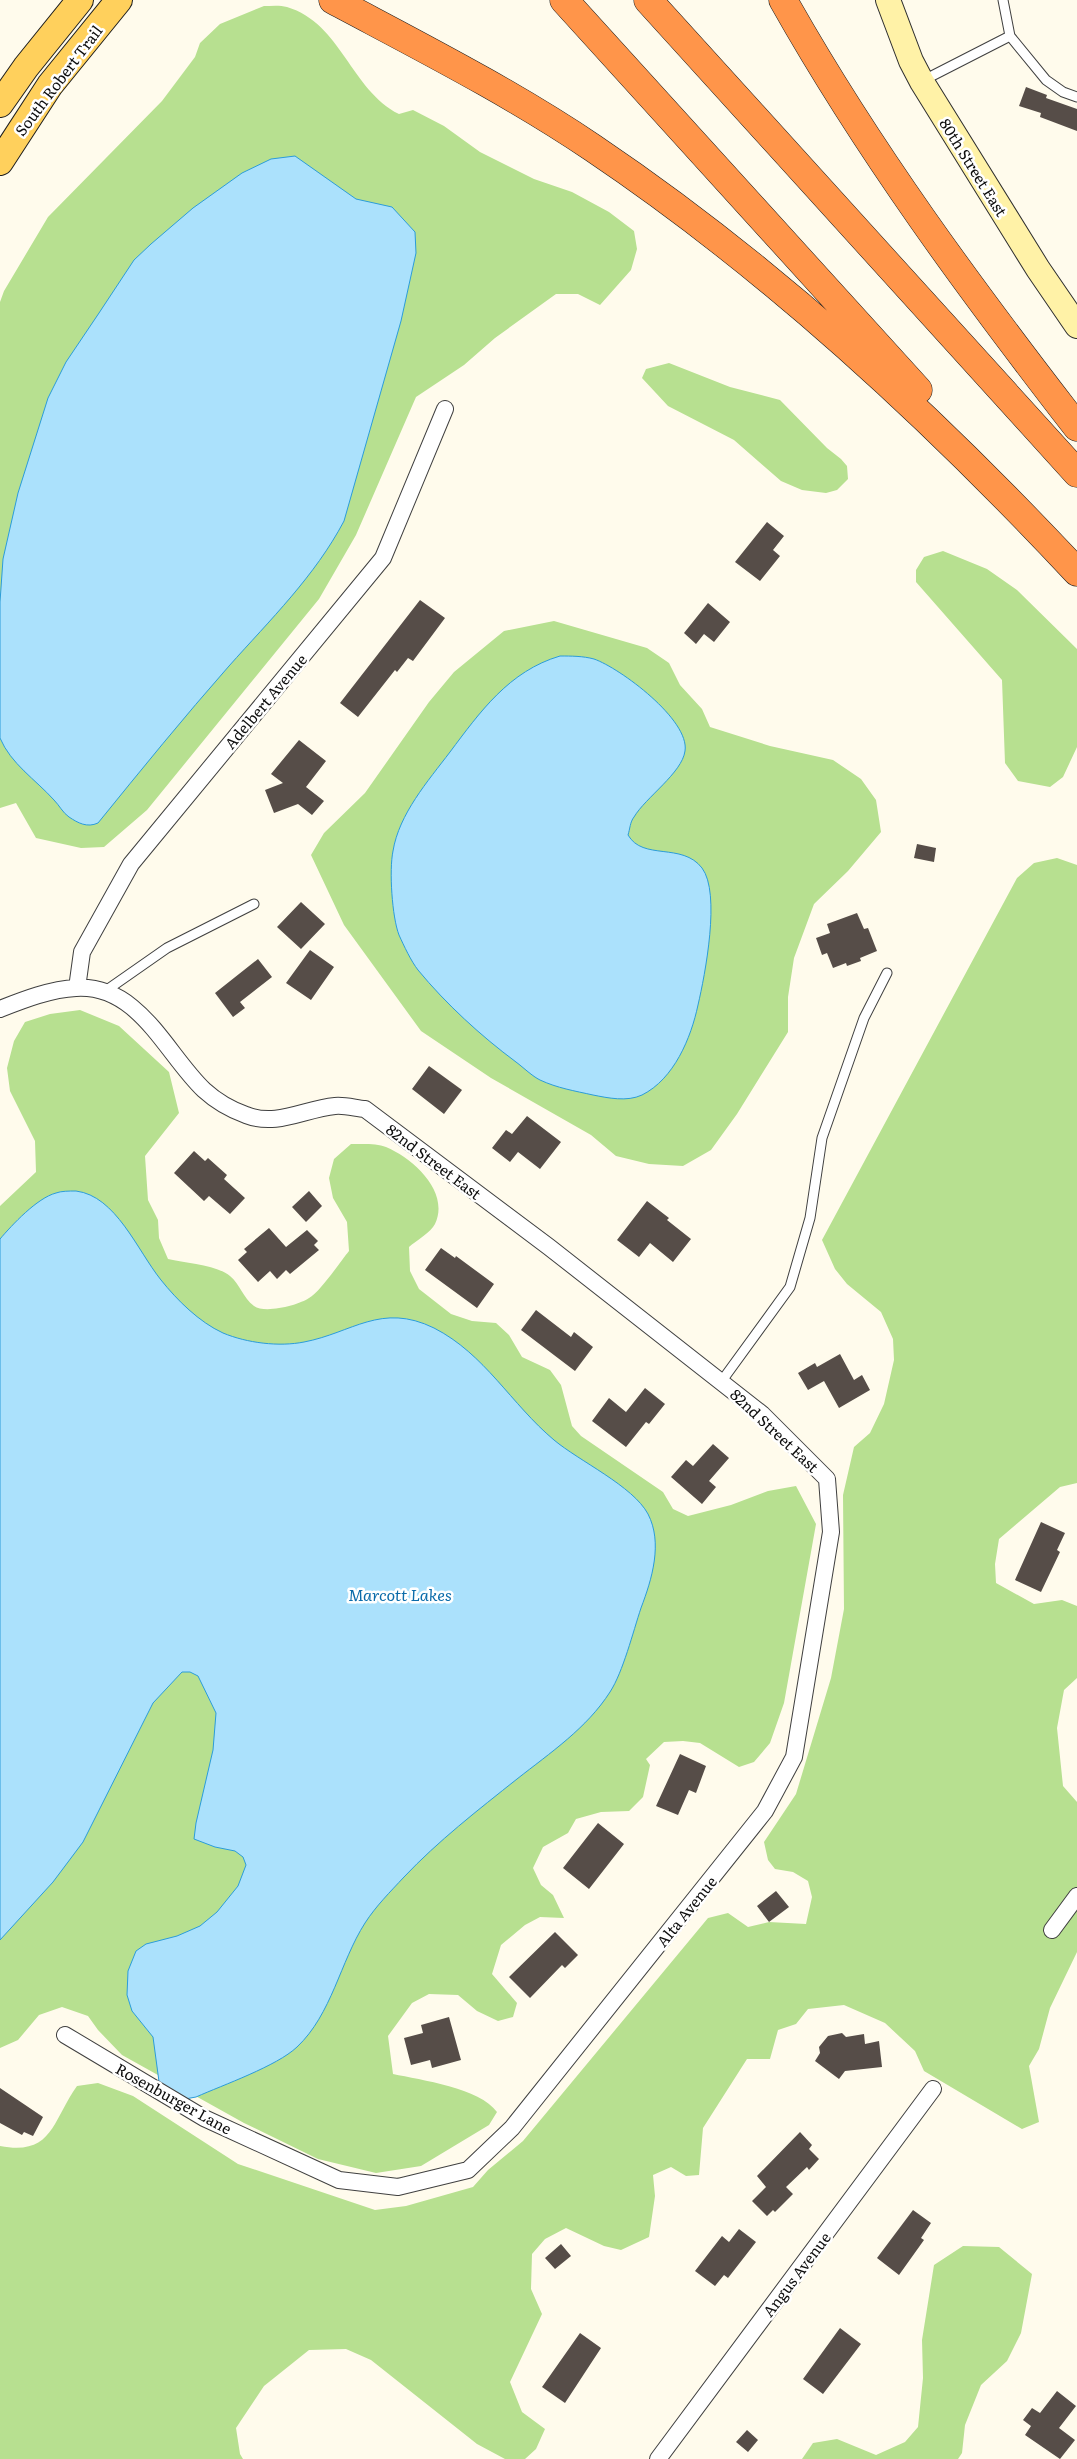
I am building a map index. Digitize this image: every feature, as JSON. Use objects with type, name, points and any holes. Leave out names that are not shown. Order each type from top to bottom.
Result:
[{"type":"highway","points":[[333,0],[450,62],[546,118],[592,147],[700,225],[758,270],[898,392],[957,448],[1077,572]]},
{"type":"highway","points":[[564,0],[1077,566]]},
{"type":"highway","points":[[648,0],[1077,473]]},
{"type":"highway","points":[[784,0],[863,132],[913,206],[952,262],[1077,427]]},
{"type":"main road","name":"South Robert Trail","points":[[0,104],[80,0]]},
{"type":"main road","name":"South Robert Trail","points":[[0,162],[50,85],[119,0]]},
{"type":"street","name":"80th Street East","points":[[888,0],[911,61],[922,82],[1077,326]]},
{"type":"street","name":"Adelbert Avenue","points":[[77,988],[82,952],[131,864],[383,558],[445,408]]},
{"type":"street","name":"82nd Street East","points":[[0,1009],[77,988],[104,992],[120,998],[140,1014],[204,1090],[226,1106],[248,1116],[272,1121],[336,1106],[365,1109],[549,1247],[762,1414],[827,1479]]},
{"type":"street","name":"Alta Avenue","points":[[339,2180],[398,2187],[468,2170],[512,2128],[765,1811],[794,1757],[831,1532],[827,1479]]},
{"type":"street","points":[[1052,1930],[1077,1896]]},
{"type":"street","name":"Rosenburger Lane","points":[[65,2035],[204,2118],[339,2180]]},
{"type":"street","name":"Angus Avenue","points":[[658,2459],[933,2089]]},
{"type":"lane","points":[[1003,0],[1010,36],[1046,80],[1063,92],[1077,97]]},
{"type":"lane","points":[[922,82],[1010,36]]},
{"type":"lane","points":[[104,992],[167,948],[254,904]]},
{"type":"lane","points":[[721,1382],[790,1287],[810,1218],[822,1138],[864,1018],[887,973]]},
{"type":"green space","points":[[264,6],[287,7],[305,15],[321,27],[369,89],[383,103],[399,114],[413,110],[444,126],[480,152],[534,179],[572,192],[609,212],[634,231],[637,249],[631,270],[600,305],[578,294],[556,294],[495,338],[464,365],[416,397],[356,535],[319,599],[147,810],[104,847],[81,848],[36,838],[16,803],[0,808],[0,302],[4,291],[48,217],[162,101],[195,57],[200,43],[220,24]]},
{"type":"green space","points":[[669,363],[730,387],[780,400],[827,448],[841,459],[847,466],[848,479],[837,490],[826,493],[802,490],[781,481],[734,440],[668,406],[642,378],[646,369]]},
{"type":"green space","points":[[943,551],[987,569],[1017,590],[1077,649],[1077,747],[1063,777],[1050,787],[1018,781],[1005,763],[1002,680],[916,582],[916,570],[924,557]]},
{"type":"green space","points":[[554,621],[647,648],[669,663],[680,685],[702,709],[710,727],[770,746],[833,760],[861,779],[876,800],[881,832],[848,871],[814,904],[794,958],[788,997],[788,1032],[737,1114],[711,1150],[683,1166],[649,1164],[616,1156],[591,1135],[491,1078],[421,1031],[344,925],[311,855],[324,833],[365,793],[429,702],[454,672],[504,631]]},
{"type":"green space","points":[[1057,858],[1077,865],[1077,1483],[1060,1487],[999,1539],[995,1564],[996,1583],[1034,1604],[1062,1600],[1077,1606],[1077,1678],[1064,1690],[1057,1728],[1063,1786],[1077,1802],[1077,1952],[1050,2008],[1039,2049],[1029,2066],[1039,2122],[1022,2129],[924,2071],[915,2051],[885,2023],[844,2005],[808,2009],[796,2024],[778,2030],[770,2059],[747,2059],[703,2128],[699,2175],[686,2176],[671,2167],[653,2175],[655,2196],[649,2237],[621,2250],[604,2246],[566,2228],[545,2239],[532,2254],[531,2289],[542,2314],[510,2382],[522,2412],[545,2429],[536,2449],[525,2459],[505,2459],[477,2444],[371,2360],[346,2349],[309,2350],[264,2386],[236,2428],[240,2454],[243,2459],[0,2459],[0,2146],[18,2148],[31,2146],[41,2141],[56,2123],[77,2086],[98,2083],[133,2096],[238,2164],[375,2210],[406,2206],[473,2187],[488,2170],[523,2141],[708,1918],[728,1913],[748,1927],[769,1922],[806,1924],[812,1897],[808,1881],[793,1872],[775,1869],[768,1860],[764,1842],[796,1794],[831,1678],[844,1609],[843,1495],[854,1447],[870,1433],[884,1404],[894,1360],[893,1339],[881,1312],[847,1284],[835,1269],[822,1240],[1017,878],[1034,863]]},
{"type":"green space","name":"Marcott Lakes","points":[[80,1010],[119,1026],[169,1072],[179,1113],[145,1156],[148,1200],[158,1220],[159,1238],[168,1259],[224,1272],[233,1279],[250,1303],[259,1308],[282,1308],[304,1301],[319,1290],[349,1251],[347,1222],[333,1198],[329,1178],[334,1159],[351,1144],[374,1144],[386,1147],[397,1152],[418,1168],[427,1178],[438,1200],[435,1224],[409,1247],[410,1271],[419,1289],[451,1314],[472,1321],[496,1323],[509,1335],[522,1357],[550,1370],[561,1385],[572,1426],[581,1436],[663,1492],[673,1509],[688,1516],[731,1505],[768,1491],[796,1486],[816,1524],[784,1703],[770,1743],[754,1762],[739,1767],[700,1743],[683,1741],[664,1742],[646,1759],[650,1765],[643,1797],[629,1811],[601,1812],[576,1819],[568,1833],[543,1847],[533,1868],[541,1885],[553,1895],[564,1918],[540,1917],[525,1925],[501,1945],[492,1974],[517,2003],[513,2017],[498,2021],[477,2011],[458,1995],[429,1994],[412,2003],[388,2036],[393,2074],[434,2082],[464,2091],[489,2104],[497,2112],[489,2125],[421,2166],[376,2173],[318,2159],[244,2123],[122,2055],[98,2030],[88,2016],[62,2007],[39,2015],[18,2040],[0,2048],[0,1206],[36,1172],[35,1141],[10,1091],[7,1068],[14,1041],[25,1022],[50,1014]]},
{"type":"green space","points":[[963,2246],[999,2247],[1032,2274],[1021,2333],[1007,2361],[981,2385],[965,2425],[962,2453],[958,2459],[802,2459],[813,2443],[837,2439],[876,2455],[905,2442],[918,2427],[923,2378],[922,2340],[934,2265]]},
{"type":"water","points":[[295,156],[356,199],[392,207],[415,232],[416,253],[401,321],[344,521],[306,579],[146,763],[98,823],[83,824],[67,815],[47,792],[17,764],[0,738],[0,602],[3,559],[18,493],[48,398],[66,362],[134,260],[193,208],[242,173],[271,159]]},
{"type":"water","points":[[560,656],[590,658],[606,664],[636,684],[677,725],[684,739],[685,751],[682,759],[671,776],[640,809],[632,821],[628,835],[635,843],[643,847],[674,853],[694,860],[702,868],[708,880],[711,914],[710,935],[701,992],[691,1031],[672,1068],[663,1079],[642,1095],[630,1098],[605,1097],[546,1083],[531,1074],[490,1041],[452,1007],[415,966],[399,935],[393,906],[391,881],[396,837],[401,824],[416,799],[473,722],[497,695],[526,672]]},
{"type":"water","name":"Marcott Lakes","points":[[76,1191],[90,1195],[114,1213],[152,1268],[174,1295],[197,1317],[223,1333],[253,1342],[284,1344],[321,1338],[367,1322],[382,1319],[398,1318],[415,1321],[434,1328],[468,1351],[483,1365],[524,1411],[554,1440],[618,1484],[641,1504],[648,1514],[655,1537],[654,1561],[649,1585],[615,1684],[601,1705],[567,1739],[444,1838],[383,1899],[356,1938],[319,2019],[297,2047],[277,2061],[249,2075],[196,2097],[185,2099],[160,2089],[153,2037],[132,2011],[127,1995],[128,1971],[136,1951],[146,1944],[177,1936],[200,1926],[217,1912],[238,1886],[246,1865],[243,1857],[235,1851],[215,1847],[194,1839],[213,1750],[216,1713],[198,1676],[190,1672],[182,1672],[153,1703],[83,1842],[53,1882],[0,1940],[0,1239],[25,1213],[41,1200],[58,1192]]},
{"type":"building","points":[[1026,87],[1047,95],[1046,98],[1077,109],[1077,131],[1040,117],[1041,113],[1019,106]]},
{"type":"building","points":[[767,522],[784,536],[773,550],[780,556],[760,581],[735,562]]},
{"type":"building","points":[[420,600],[445,618],[413,661],[408,658],[397,672],[395,670],[358,717],[340,703]]},
{"type":"building","points":[[708,603],[730,622],[714,642],[704,634],[696,644],[684,633]]},
{"type":"building","points":[[299,740],[326,761],[306,787],[324,801],[312,815],[298,804],[274,813],[265,790],[283,783],[271,774]]},
{"type":"building","points":[[917,844],[936,848],[934,862],[914,858]]},
{"type":"building","points":[[301,902],[325,924],[301,949],[277,927]]},
{"type":"building","points":[[857,913],[864,929],[868,928],[877,951],[860,958],[861,961],[847,966],[846,963],[833,968],[827,953],[822,955],[816,938],[830,933],[827,924]]},
{"type":"building","points":[[310,950],[334,967],[311,1000],[286,983]]},
{"type":"building","points":[[258,959],[272,977],[240,1002],[245,1008],[233,1017],[215,993]]},
{"type":"building","points":[[429,1066],[462,1090],[444,1114],[412,1089]]},
{"type":"building","points":[[527,1116],[561,1142],[540,1169],[518,1152],[510,1162],[492,1148],[506,1130],[512,1134]]},
{"type":"building","points":[[194,1151],[205,1161],[208,1158],[227,1175],[224,1179],[245,1198],[230,1214],[209,1196],[204,1201],[174,1173]]},
{"type":"building","points":[[309,1191],[322,1206],[306,1222],[292,1207]]},
{"type":"building","points":[[647,1201],[669,1218],[667,1220],[691,1239],[673,1262],[650,1243],[639,1257],[617,1240]]},
{"type":"building","points":[[269,1228],[286,1247],[307,1230],[318,1241],[314,1245],[319,1250],[290,1274],[286,1270],[277,1279],[270,1271],[258,1282],[238,1260],[247,1252],[244,1249]]},
{"type":"building","points":[[441,1248],[455,1258],[456,1256],[494,1284],[477,1308],[425,1270]]},
{"type":"building","points":[[536,1310],[571,1337],[574,1332],[593,1347],[575,1371],[521,1330]]},
{"type":"building","points":[[840,1354],[854,1380],[862,1375],[870,1390],[839,1408],[824,1381],[808,1390],[798,1373],[815,1363],[817,1367]]},
{"type":"building","points":[[645,1388],[665,1404],[649,1424],[646,1422],[626,1447],[592,1421],[609,1398],[626,1412]]},
{"type":"building","points":[[713,1444],[729,1458],[709,1481],[716,1487],[702,1504],[671,1477],[686,1460],[693,1466]]},
{"type":"building","points":[[1041,1522],[1065,1533],[1057,1550],[1060,1552],[1041,1592],[1015,1580]]},
{"type":"building","points":[[680,1754],[706,1766],[696,1793],[689,1790],[678,1815],[656,1806]]},
{"type":"building","points":[[598,1823],[624,1844],[589,1889],[563,1868]]},
{"type":"building","points":[[776,1891],[789,1907],[769,1922],[757,1906]]},
{"type":"building","points":[[555,1932],[578,1955],[565,1968],[562,1965],[530,1998],[509,1977]]},
{"type":"building","points":[[449,2017],[461,2060],[432,2068],[430,2060],[411,2065],[404,2038],[423,2033],[421,2025]]},
{"type":"building","points":[[842,2033],[846,2037],[864,2034],[865,2044],[879,2041],[882,2067],[845,2071],[839,2079],[815,2061],[820,2053],[819,2047],[828,2036]]},
{"type":"building","points":[[0,2088],[43,2117],[33,2136],[24,2132],[22,2135],[0,2123]]},
{"type":"building","points":[[800,2132],[812,2145],[809,2149],[819,2159],[809,2170],[807,2167],[786,2187],[793,2194],[775,2212],[773,2210],[767,2216],[752,2201],[766,2187],[757,2176]]},
{"type":"building","points":[[913,2210],[931,2223],[921,2238],[924,2240],[899,2275],[877,2258]]},
{"type":"building","points":[[739,2229],[756,2242],[728,2278],[724,2275],[715,2286],[695,2271],[722,2236],[729,2242]]},
{"type":"building","points":[[561,2244],[571,2256],[555,2269],[545,2258]]},
{"type":"building","points":[[840,2328],[861,2344],[823,2394],[803,2379]]},
{"type":"building","points":[[580,2333],[601,2348],[565,2403],[542,2387]]},
{"type":"building","points":[[1057,2391],[1076,2406],[1059,2428],[1075,2440],[1060,2459],[1025,2435],[1031,2426],[1023,2420],[1032,2408],[1040,2413]]},
{"type":"building","points":[[747,2430],[758,2440],[748,2452],[736,2442]]}]
